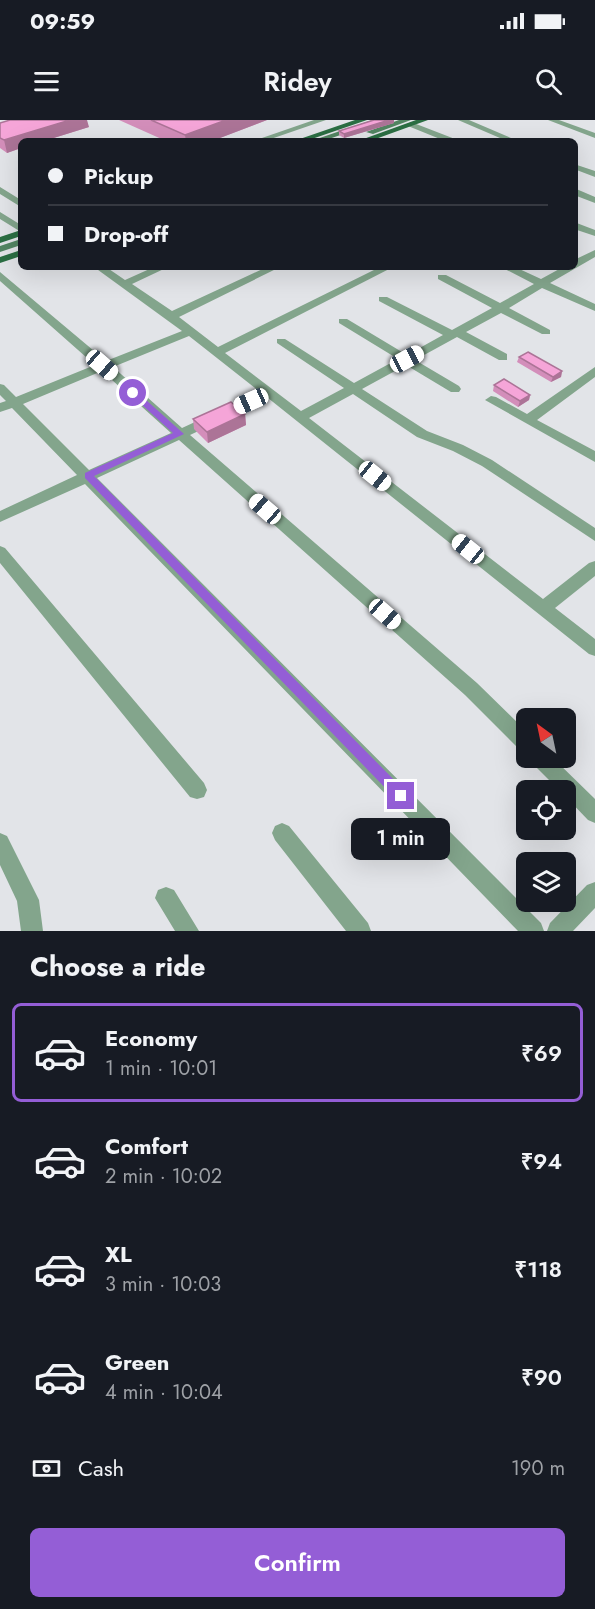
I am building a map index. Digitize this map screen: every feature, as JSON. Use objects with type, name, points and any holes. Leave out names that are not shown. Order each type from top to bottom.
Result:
[{"type":"main road","points":[[307,138],[363,120]]},
{"type":"main road","points":[[324,138],[380,120]]},
{"type":"main road","points":[[353,138],[424,120]]},
{"type":"main road","points":[[369,138],[409,122]]},
{"type":"main road","points":[[0,240],[18,232]]},
{"type":"main road","points":[[1,257],[18,244]]},
{"type":"main road","points":[[1,257],[18,254]]},
{"type":"street","points":[[266,138],[322,120]]},
{"type":"street","points":[[462,120],[507,138]]},
{"type":"street","points":[[552,120],[595,136]]},
{"type":"street","points":[[409,122],[445,138]]},
{"type":"street","points":[[578,168],[595,174]]},
{"type":"street","points":[[0,190],[18,202]]},
{"type":"street","points":[[578,193],[595,200]]},
{"type":"street","points":[[2,219],[18,216]]},
{"type":"street","points":[[2,219],[18,229]]},
{"type":"street","points":[[578,227],[595,233]]},
{"type":"street","points":[[578,261],[595,253]]},
{"type":"street","points":[[578,264],[595,269]]},
{"type":"street","points":[[103,270],[192,332],[595,649]]},
{"type":"street","points":[[124,284],[156,270]]},
{"type":"street","points":[[171,316],[269,270]]},
{"type":"street","points":[[217,352],[382,270]]},
{"type":"street","points":[[512,270],[595,308]]},
{"type":"street","points":[[301,417],[501,308],[563,270]]},
{"type":"street","points":[[0,275],[471,689],[516,733]]},
{"type":"street","points":[[442,277],[546,332]]},
{"type":"street","points":[[383,299],[503,357]]},
{"type":"street","points":[[343,321],[455,388]]},
{"type":"street","points":[[7,405],[102,365],[192,332]]},
{"type":"street","points":[[281,341],[422,434],[458,448],[487,463],[595,535]]},
{"type":"street","points":[[528,420],[595,371]]},
{"type":"street","points":[[0,388],[7,405],[88,476],[533,931]]},
{"type":"street","points":[[0,517],[269,393]]},
{"type":"street","points":[[491,399],[595,457]]},
{"type":"street","points":[[0,552],[197,790]]},
{"type":"street","points":[[543,608],[595,567]]},
{"type":"street","points":[[550,768],[595,813]]},
{"type":"street","points":[[282,833],[360,931]]},
{"type":"street","points":[[0,843],[28,900],[32,931]]},
{"type":"street","points":[[558,931],[595,893]]},
{"type":"street","points":[[166,898],[188,931]]},
{"type":"building","points":[[10,120],[70,120],[4,140],[0,138],[0,123]]},
{"type":"building","points":[[151,120],[226,120],[185,135]]},
{"type":"building","points":[[374,120],[389,120],[344,134],[339,131]]},
{"type":"building","points":[[528,352],[562,371],[553,377],[519,357]]},
{"type":"building","points":[[504,379],[530,395],[520,401],[494,385]]},
{"type":"building","points":[[231,402],[245,414],[207,432],[193,419]]},
{"type":"route","points":[[133,393],[179,434],[88,476],[401,796]]}]
